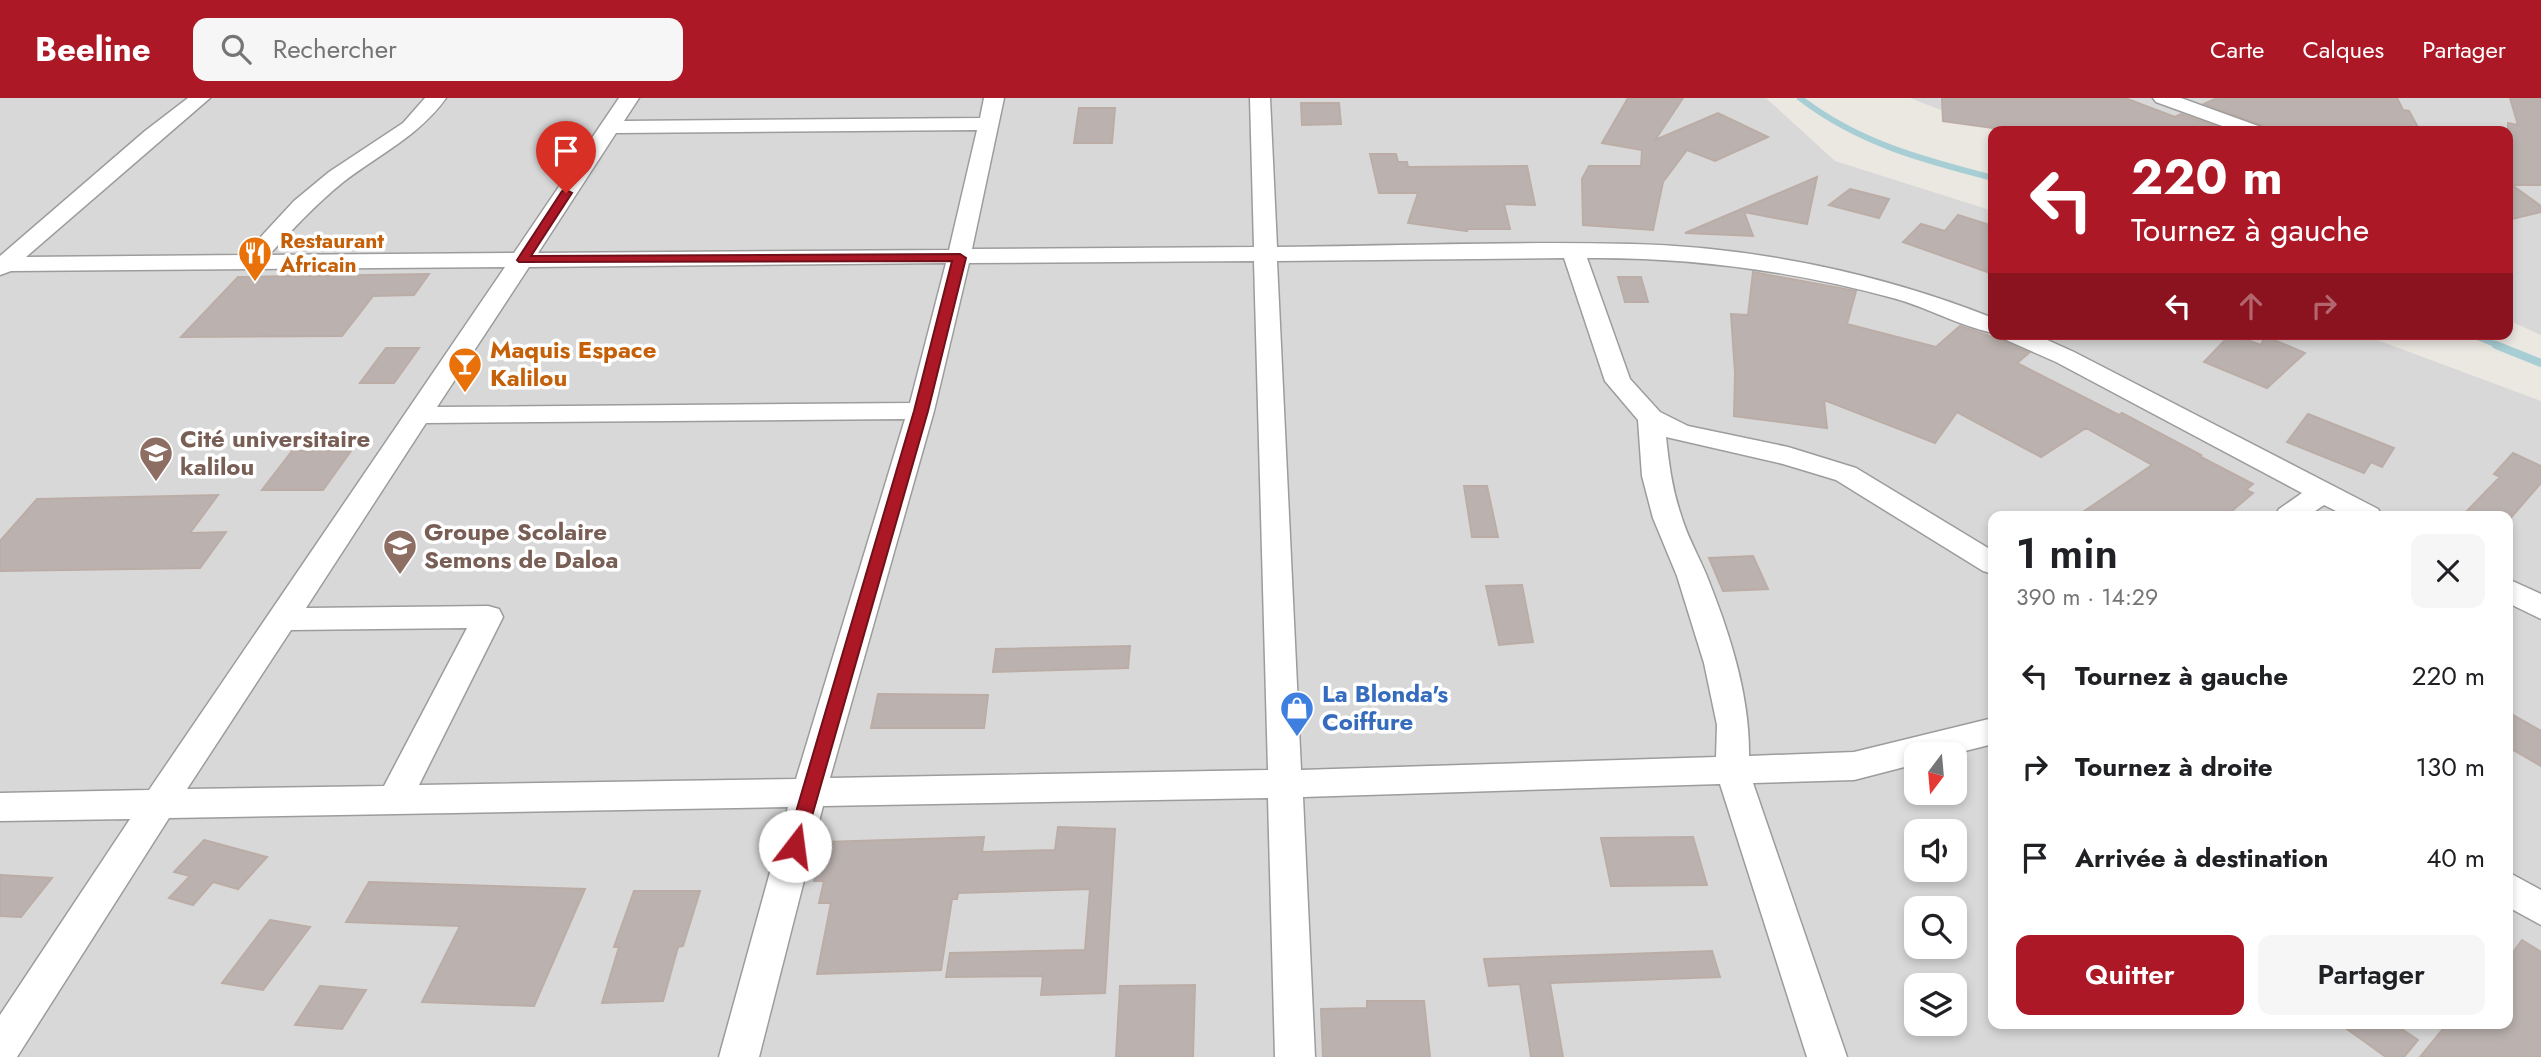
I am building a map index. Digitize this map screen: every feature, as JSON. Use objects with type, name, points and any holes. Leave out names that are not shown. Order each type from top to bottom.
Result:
[{"type":"street","points":[[2,265],[152,135],[201,98]]},
{"type":"street","points":[[250,262],[302,206],[337,177],[410,127],[436,98]]},
{"type":"street","points":[[0,1049],[159,804],[629,98]]},
{"type":"street","points":[[1260,98],[1294,1057]]},
{"type":"street","points":[[2163,98],[2240,126]]},
{"type":"street","points":[[610,127],[992,111],[960,258],[921,411],[809,793],[739,1057]]},
{"type":"street","points":[[2,265],[1633,251],[1724,258],[1836,275],[1941,303],[1988,324]]},
{"type":"street","points":[[1574,253],[1618,381],[1651,418],[1681,433],[1788,456],[1846,474],[1988,561]]},
{"type":"street","points":[[2026,340],[2065,357],[2358,511]]},
{"type":"street","points":[[419,415],[921,411]]},
{"type":"street","points":[[1651,418],[1656,476],[1667,518],[1692,576],[1720,663],[1733,725],[1732,770],[1826,1057]]},
{"type":"street","points":[[2296,511],[2322,492]]},
{"type":"street","points":[[2513,593],[2541,608]]},
{"type":"street","points":[[283,619],[488,617],[394,800]]},
{"type":"street","points":[[0,807],[1285,784],[1854,766],[1988,732]]},
{"type":"street","points":[[2513,891],[2541,909]]},
{"type":"shaded area","points":[[0,98],[1766,98],[1835,161],[1988,209],[1988,340],[2377,340],[2541,401],[2541,1057],[0,1057]]},
{"type":"shaded area","points":[[1910,98],[2541,98],[2541,335],[2513,322],[2513,126],[1988,126],[1988,128]]},
{"type":"building","points":[[1628,98],[1683,98],[1655,140],[1718,113],[1768,137],[1715,161],[1687,150],[1663,182],[1653,230],[1583,225],[1582,179],[1589,166],[1641,166],[1642,150],[1602,143]]},
{"type":"building","points":[[1942,98],[2125,98],[2175,117],[2181,114],[2215,126],[1988,127],[1943,121]]},
{"type":"building","points":[[2217,98],[2397,98],[2403,110],[2409,111],[2417,126],[2263,126],[2204,104]]},
{"type":"building","points":[[2510,98],[2541,98],[2541,185],[2513,185],[2513,126],[2508,126],[2508,123],[2518,125]]},
{"type":"building","points":[[1301,103],[1339,103],[1341,124],[1302,125]]},
{"type":"building","points":[[1079,108],[1115,108],[1112,143],[1074,143]]},
{"type":"building","points":[[1370,154],[1396,154],[1398,162],[1407,162],[1408,167],[1527,166],[1535,205],[1504,204],[1510,229],[1467,231],[1408,223],[1418,193],[1379,193]]},
{"type":"building","points":[[1817,177],[1807,224],[1744,212],[1753,236],[1685,233]]},
{"type":"building","points":[[2513,186],[2541,206],[2541,212],[2513,219]]},
{"type":"building","points":[[1850,189],[1889,199],[1879,218],[1829,205]]},
{"type":"building","points":[[1958,215],[1988,224],[1988,272],[1903,242],[1921,224],[1945,231]]},
{"type":"building","points":[[1753,272],[1856,291],[1847,324],[1936,347],[1960,326],[1988,336],[1988,340],[2001,340],[2029,353],[2017,363],[2119,415],[2122,413],[2201,455],[2199,456],[2253,484],[2246,490],[2253,493],[2232,511],[2084,511],[2152,465],[2086,428],[2041,457],[1957,412],[1935,443],[1824,400],[1827,428],[1734,416],[1735,373],[1731,314],[1748,315]]},
{"type":"building","points":[[429,274],[414,295],[373,296],[342,336],[181,337],[238,277]]},
{"type":"building","points":[[1618,277],[1641,277],[1648,302],[1625,302]]},
{"type":"building","points":[[2225,340],[2247,340],[2261,345],[2263,340],[2274,340],[2305,353],[2267,388],[2204,362]]},
{"type":"building","points":[[386,348],[419,348],[394,383],[360,383]]},
{"type":"building","points":[[2308,414],[2394,448],[2382,467],[2371,462],[2364,473],[2287,442]]},
{"type":"building","points":[[292,451],[351,451],[323,490],[262,490]]},
{"type":"building","points":[[2513,453],[2541,466],[2541,483],[2513,515],[2513,511],[2467,511],[2500,477],[2494,474]]},
{"type":"building","points":[[1464,486],[1487,486],[1498,537],[1472,537]]},
{"type":"building","points":[[218,495],[190,533],[226,532],[200,568],[0,571],[0,541],[37,499]]},
{"type":"building","points":[[1753,556],[1768,589],[1723,591],[1709,558]]},
{"type":"building","points":[[1522,585],[1533,642],[1499,645],[1486,586]]},
{"type":"building","points":[[1130,646],[1128,668],[993,672],[996,649]]},
{"type":"building","points":[[878,694],[988,695],[984,728],[871,728]]},
{"type":"building","points":[[2513,715],[2541,731],[2541,766],[2513,750]]},
{"type":"building","points":[[1058,827],[1115,829],[1105,993],[1041,995],[1043,976],[946,977],[950,953],[1085,950],[1090,889],[958,893],[957,899],[952,899],[941,970],[817,974],[831,903],[819,903],[824,881],[814,881],[823,842],[984,837],[982,852],[1055,850]]},
{"type":"building","points":[[1693,837],[1707,885],[1611,886],[1601,838]]},
{"type":"building","points":[[204,840],[267,857],[238,889],[213,882],[193,905],[169,898],[190,876],[174,872]]},
{"type":"building","points":[[0,875],[52,878],[21,917],[0,916]]},
{"type":"building","points":[[369,882],[585,889],[534,1006],[422,1002],[460,926],[346,922]]},
{"type":"building","points":[[634,891],[700,891],[683,946],[678,947],[663,1001],[602,1003],[619,947],[614,947]]},
{"type":"building","points":[[270,920],[310,927],[263,990],[222,983]]},
{"type":"building","points":[[2522,940],[2541,952],[2541,1057],[2420,1057],[2443,1029],[2513,1029],[2513,952]]},
{"type":"building","points":[[1712,951],[1720,977],[1550,983],[1563,1057],[1531,1057],[1520,984],[1489,986],[1484,959]]},
{"type":"building","points":[[1195,985],[1193,1057],[1116,1057],[1120,986]]},
{"type":"building","points":[[320,986],[366,990],[342,1029],[295,1025]]},
{"type":"building","points":[[1367,1001],[1424,1001],[1430,1057],[1323,1057],[1321,1009],[1367,1008]]},
{"type":"building","points":[[2347,1029],[2402,1029],[2418,1040],[2404,1057],[2386,1057]]},
{"type":"waterway","points":[[1800,98],[1822,114],[1868,138],[1916,157],[1988,177]]},
{"type":"waterway","points":[[2485,340],[2500,346]]},
{"type":"waterway","points":[[2496,345],[2541,363]]},
{"type":"place","name":"Restaurant Africain","points":[[255,283]]},
{"type":"place","name":"Maquis Espace Kalilou","points":[[465,394]]},
{"type":"place","name":"Cité universitaire kalilou","points":[[156,483]]},
{"type":"place","name":"Groupe Scolaire Semons de Daloa","points":[[400,576]]},
{"type":"place","name":"La Blonda's Coiffure","points":[[1297,738]]},
{"type":"route","points":[[566,193],[523,260],[960,258],[921,411],[795,846]]}]
